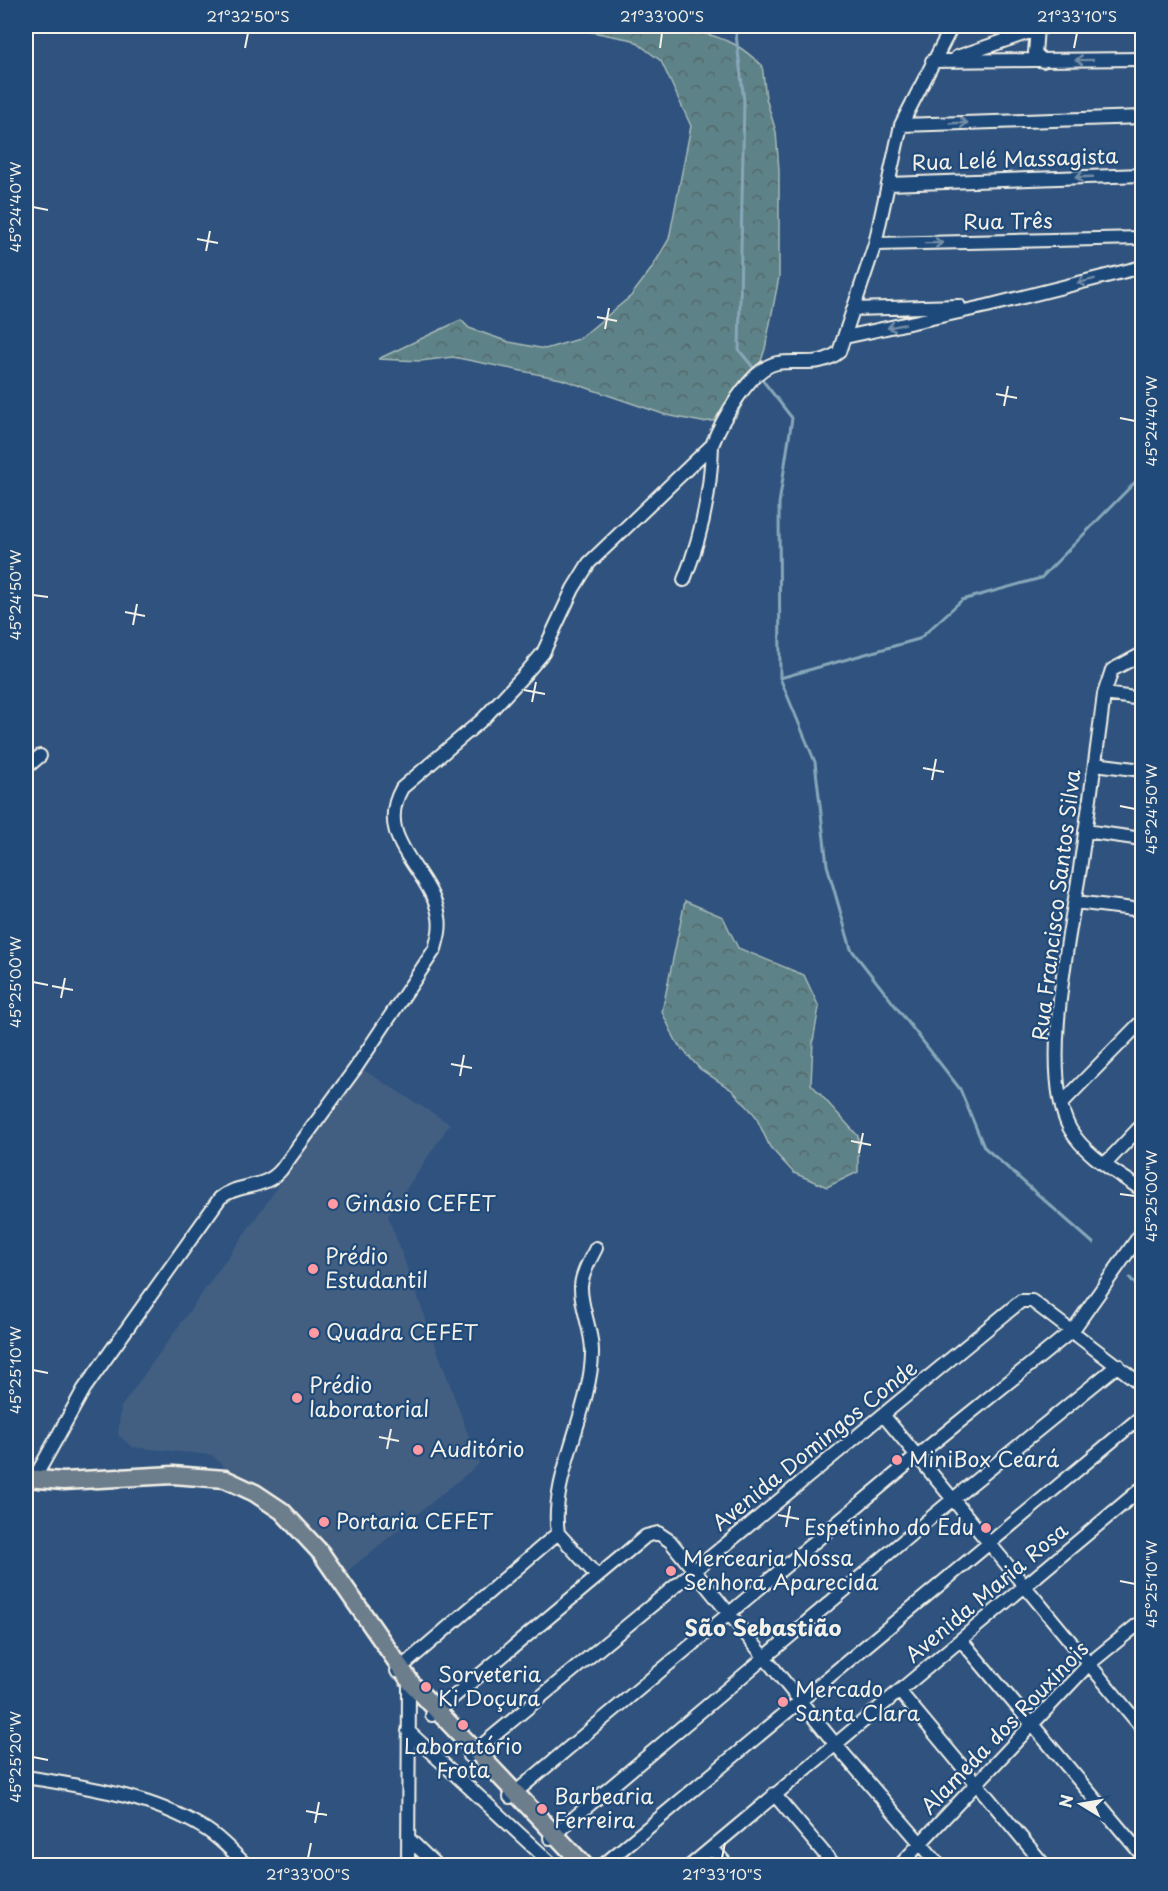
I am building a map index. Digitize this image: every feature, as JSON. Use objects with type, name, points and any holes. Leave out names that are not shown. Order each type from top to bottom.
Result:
[{"type":"main road","points":[[30,1478],[63,1481],[173,1475],[225,1479],[255,1492],[282,1511],[321,1553],[411,1685],[434,1713],[577,1866]]},
{"type":"main road","points":[[551,1837],[585,1866]]},
{"type":"street","points":[[684,580],[699,543],[706,513],[712,445],[719,426],[736,400],[763,369],[776,363],[808,364],[839,352],[875,244],[901,125],[952,26]]},
{"type":"street","points":[[951,59],[1042,27]]},
{"type":"street","points":[[1042,27],[1035,53],[1043,61]]},
{"type":"street","points":[[932,61],[1143,58]]},
{"type":"street","points":[[901,125],[1143,117]]},
{"type":"street","name":"Rua Lelé Massagista","points":[[888,184],[1143,176]]},
{"type":"street","name":"Rua Três","points":[[875,244],[1143,238]]},
{"type":"street","points":[[845,337],[987,306],[1143,267]]},
{"type":"street","points":[[854,309],[987,306]]},
{"type":"street","points":[[30,1478],[84,1389],[220,1198],[232,1191],[266,1183],[281,1170],[355,1069],[435,949],[440,932],[439,916],[432,896],[401,844],[392,818],[396,800],[402,788],[483,718],[525,674],[543,652],[573,589],[589,563],[712,445]]},
{"type":"street","name":"Rua Francisco Santos Silva","points":[[1143,654],[1117,665],[1109,675],[1104,694],[1057,1046],[1061,1104],[1070,1129],[1084,1148],[1143,1190]]},
{"type":"street","points":[[1104,694],[1143,699]]},
{"type":"street","points":[[26,768],[40,756]]},
{"type":"street","points":[[1095,764],[1143,770]]},
{"type":"street","points":[[1085,831],[1143,839]]},
{"type":"street","points":[[1075,902],[1143,910]]},
{"type":"street","points":[[1061,1104],[1143,1021]]},
{"type":"street","points":[[1106,1164],[1143,1125]]},
{"type":"street","points":[[512,1795],[917,1456],[1073,1330],[1143,1232]]},
{"type":"street","points":[[596,1248],[583,1276],[581,1289],[591,1334],[590,1372],[556,1509],[558,1533],[597,1576]]},
{"type":"street","name":"Avenida Domingos Conde","points":[[472,1754],[1017,1304],[1026,1300],[1032,1301],[1073,1330]]},
{"type":"street","points":[[1073,1330],[1143,1385]]},
{"type":"street","points":[[551,1837],[953,1499],[1118,1365]]},
{"type":"street","points":[[884,1416],[1143,1728]]},
{"type":"street","points":[[603,1866],[1143,1416]]},
{"type":"street","name":"Avenida Maria Rosa","points":[[690,1866],[1143,1488]]},
{"type":"street","points":[[400,1669],[558,1533]]},
{"type":"street","points":[[434,1713],[646,1536],[658,1533],[664,1535],[766,1656],[836,1745],[940,1866]]},
{"type":"street","name":"Alameda dos Rouxinois","points":[[899,1866],[1089,1664],[1143,1621]]},
{"type":"street","points":[[961,1640],[1143,1855]]},
{"type":"street","points":[[408,1866],[408,1731],[411,1685]]},
{"type":"street","points":[[900,1692],[1045,1866]]},
{"type":"street","points":[[408,1731],[554,1866]]},
{"type":"street","points":[[26,1777],[95,1790],[173,1811],[204,1828],[247,1866]]},
{"type":"street","points":[[774,1794],[835,1866]]},
{"type":"street","points":[[408,1838],[437,1866]]},
{"type":"street","points":[[712,1848],[728,1866]]},
{"type":"shaded area","points":[[362,1069],[450,1124],[388,1216],[479,1464],[339,1578],[212,1455],[132,1447],[118,1435],[121,1407]]},
{"type":"green space","points":[[627,25],[691,30],[732,43],[762,65],[766,98],[776,132],[779,170],[779,277],[765,349],[753,384],[735,418],[702,422],[666,415],[561,379],[453,357],[420,361],[378,359],[461,320],[469,328],[509,342],[545,349],[579,339],[631,296],[652,268],[669,239],[691,126],[661,61],[633,40],[562,26]]},
{"type":"green space","points":[[685,901],[723,917],[738,948],[804,975],[819,1007],[813,1041],[811,1084],[858,1136],[858,1172],[827,1187],[794,1173],[770,1147],[755,1115],[732,1090],[700,1069],[677,1043],[662,1012]]},
{"type":"waterway","points":[[735,26],[744,101],[739,350],[756,371]]},
{"type":"waterway","points":[[760,377],[792,418],[779,504],[780,678],[815,762],[827,865],[851,949],[960,1089],[984,1147],[1093,1243]]},
{"type":"waterway","points":[[780,678],[919,639],[962,600],[1041,578],[1142,475]]},
{"type":"waterway","points":[[1130,1278],[1142,1292]]},
{"type":"place","name":"Ginásio CEFET","points":[[333,1204]]},
{"type":"place","name":"Prédio Estudantil","points":[[313,1269]]},
{"type":"place","name":"Quadra CEFET","points":[[314,1333]]},
{"type":"place","name":"Prédio laboratorial","points":[[297,1398]]},
{"type":"place","name":"Auditório","points":[[418,1450]]},
{"type":"place","name":"MiniBox Ceará","points":[[897,1460]]},
{"type":"place","name":"Portaria CEFET","points":[[324,1522]]},
{"type":"place","name":"Espetinho do Edu","points":[[986,1528]]},
{"type":"place","name":"Mercearia Nossa Senhora Aparecida","points":[[671,1571]]},
{"type":"place","name":"Sorveteria Ki Doçura","points":[[426,1687]]},
{"type":"place","name":"Mercado Santa Clara","points":[[783,1702]]},
{"type":"place","name":"Laboratório Frota","points":[[463,1725]]},
{"type":"place","name":"Barbearia Ferreira","points":[[542,1809]]},
{"type":"district","name":"São Sebastião","points":[[763,1628]]}]
